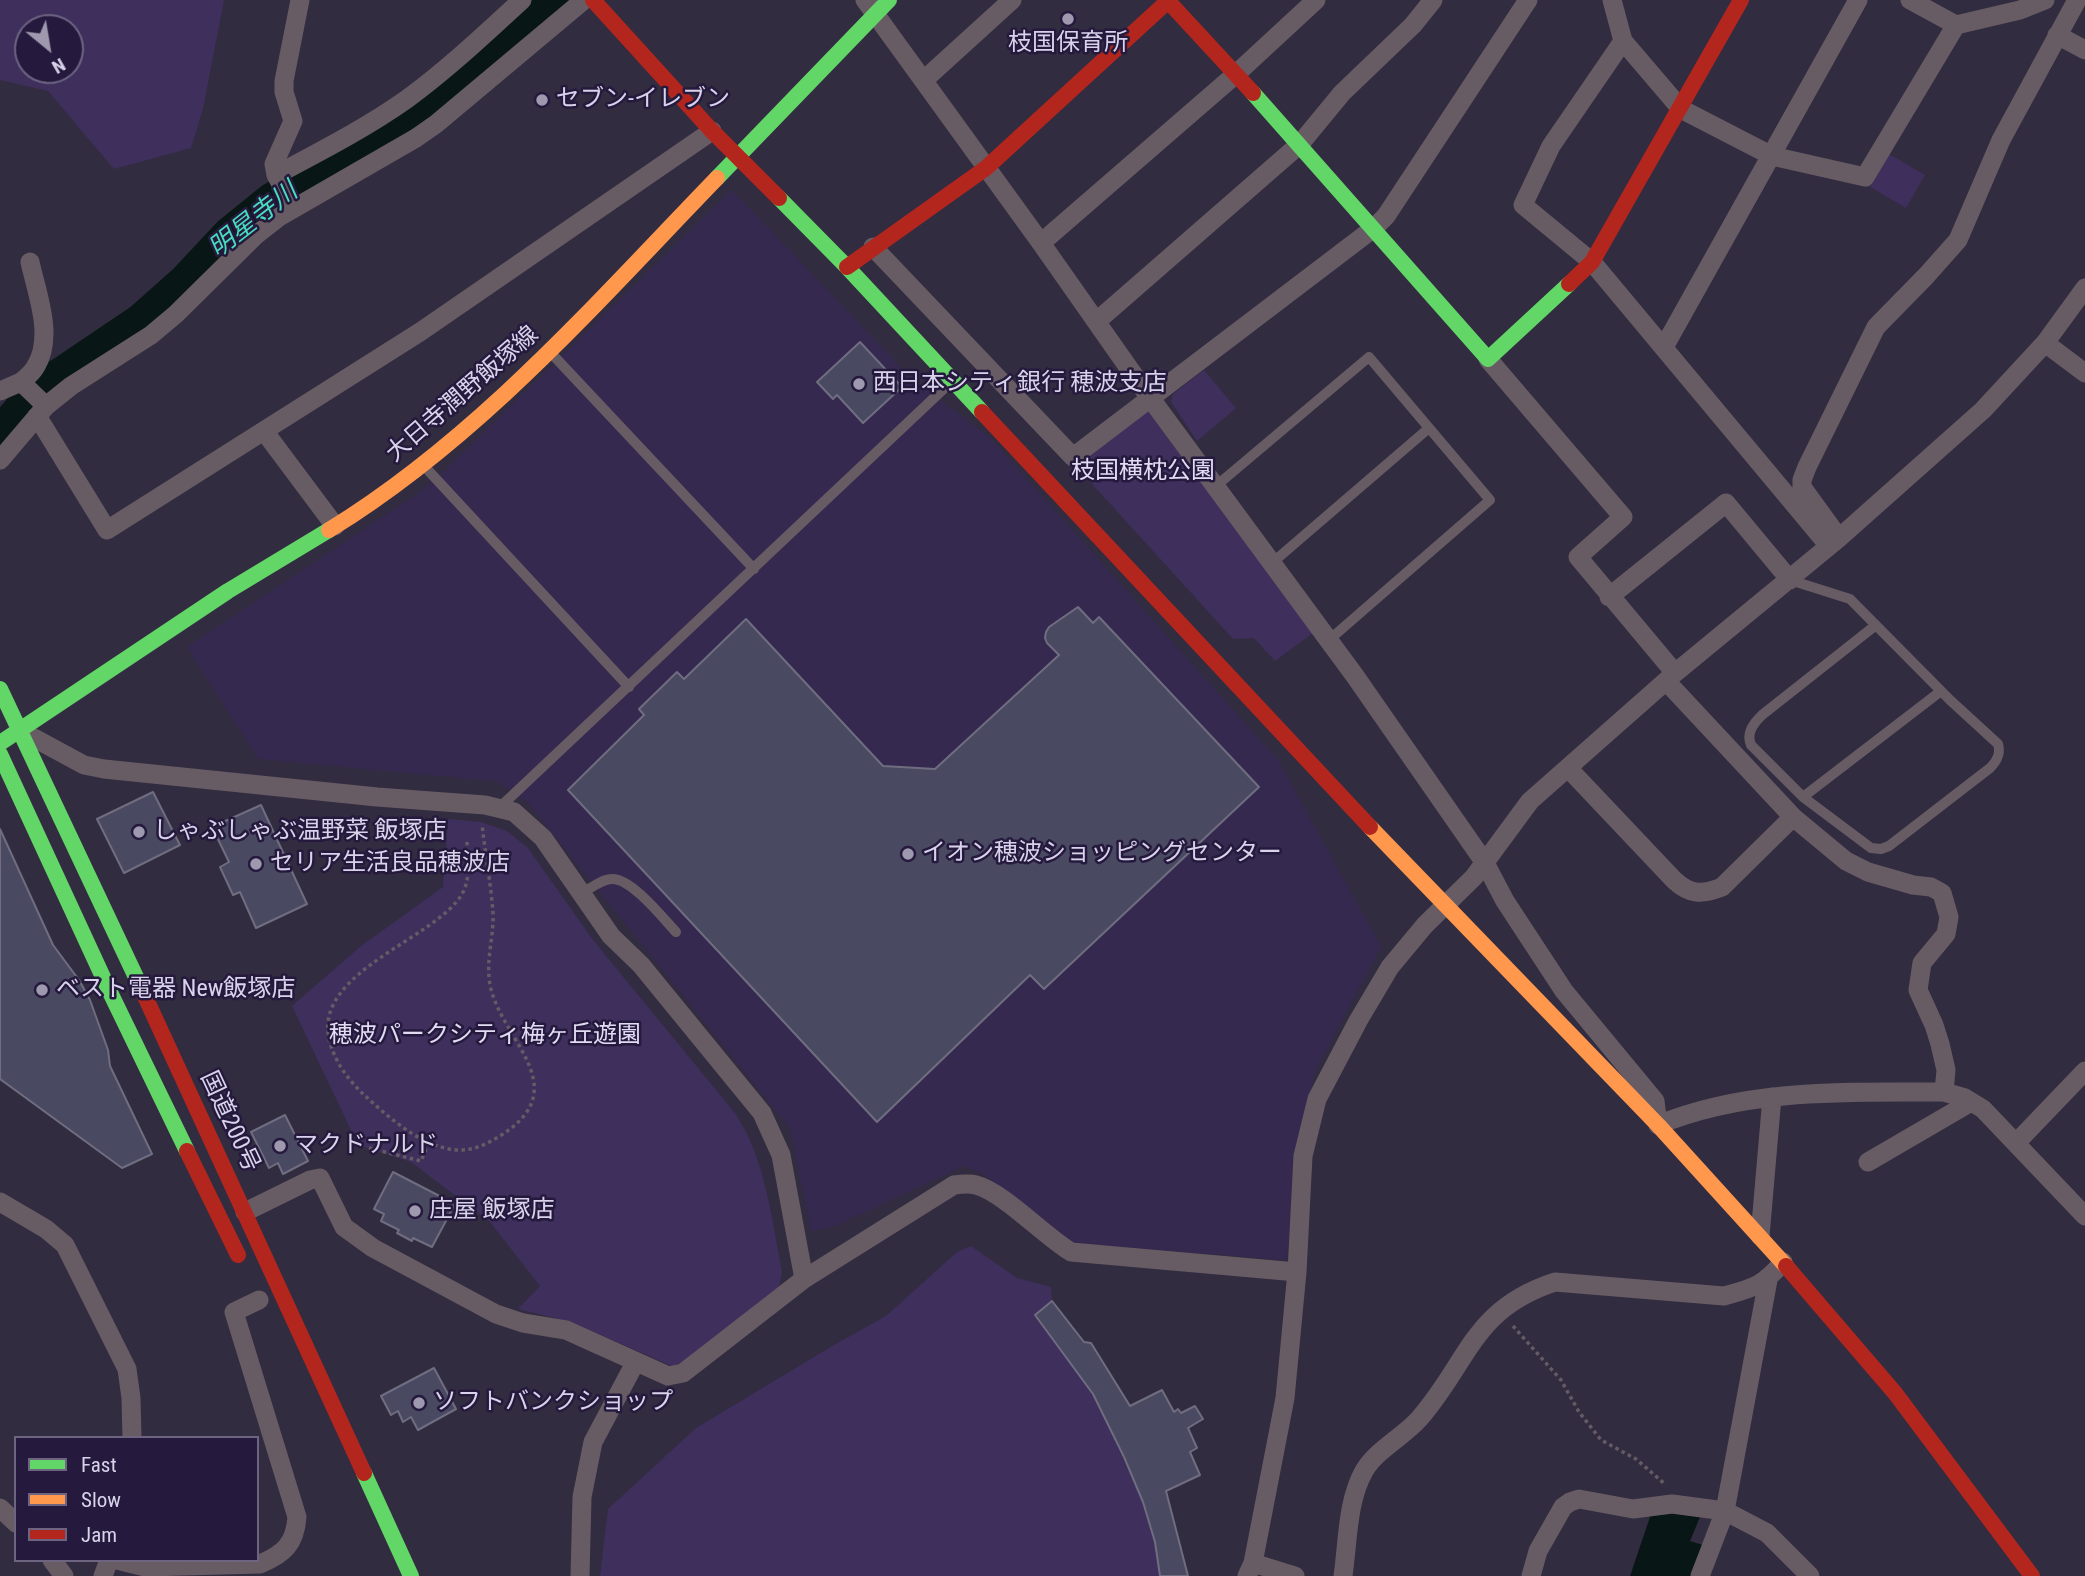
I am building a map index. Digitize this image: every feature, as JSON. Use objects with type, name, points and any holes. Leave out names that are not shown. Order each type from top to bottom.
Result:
[{"type":"main road","points":[[593,0],[712,131],[847,267],[1413,873],[1658,1125],[1783,1262],[1895,1393],[2032,1576]]},
{"type":"main road","points":[[847,267],[986,168],[1168,0],[1300,144],[1488,359],[1592,262],[1741,0]]},
{"type":"main road","name":"大日寺潤野飯塚線","points":[[0,743],[228,591],[335,526],[423,464],[549,351],[738,156],[876,5]]},
{"type":"main road","name":"国道200号","points":[[0,689],[245,1212],[411,1576]]},
{"type":"main road","name":"国道200号","points":[[0,754],[108,988],[243,1266]]},
{"type":"street","points":[[293,206],[278,179],[274,164],[293,121],[284,92],[284,81],[300,0]]},
{"type":"street","points":[[278,179],[409,97],[522,0]]},
{"type":"street","points":[[0,391],[34,398],[71,386],[151,335],[256,235],[293,206],[416,138],[436,124],[584,0]]},
{"type":"street","points":[[924,80],[1012,0]]},
{"type":"street","points":[[1041,243],[1236,74],[1316,0]]},
{"type":"street","points":[[1097,321],[1300,144],[1342,93],[1413,25],[1433,0]]},
{"type":"street","points":[[873,247],[1073,457],[1374,228],[1385,216],[1528,0]]},
{"type":"street","points":[[1664,346],[1858,0]]},
{"type":"street","points":[[1910,0],[1956,25],[2020,10],[2045,0]]},
{"type":"street","points":[[1834,542],[1802,487],[1807,467],[1875,327],[1940,262],[1958,240],[2001,140],[2077,0]]},
{"type":"street","points":[[876,5],[924,80],[986,168],[1329,640],[1480,870],[1505,901],[1564,991],[1655,1101],[1658,1125],[1706,1108],[1772,1097],[1944,1092],[1971,1101],[1983,1109],[2085,1216]]},
{"type":"street","points":[[1617,5],[1623,41],[1681,109],[1772,156],[1865,177],[1956,25]]},
{"type":"street","points":[[2057,35],[2085,50]]},
{"type":"street","points":[[1623,41],[1551,146],[1523,205],[1592,262],[1834,542]]},
{"type":"street","points":[[34,398],[107,530],[420,332],[712,131]]},
{"type":"street","points":[[0,460],[34,398],[36,367],[43,339],[41,306],[30,262]]},
{"type":"street","points":[[1295,1576],[1250,1569],[1285,1398],[1297,1272],[1303,1156],[1317,1099],[1390,967],[1425,925],[1480,870],[1530,801],[1670,677],[1790,580],[1983,410],[2045,343],[2085,288]]},
{"type":"street","points":[[2045,343],[2085,373]]},
{"type":"street","points":[[1488,359],[1623,517],[1578,557],[1670,677],[1793,817],[1846,861],[1868,872],[1913,885],[1931,887],[1942,893],[1949,917],[1946,934],[1922,963],[1918,990],[1931,1016],[1940,1044],[1945,1070],[1944,1092]]},
{"type":"street","points":[[264,431],[335,526]]},
{"type":"street","points":[[1609,597],[1726,503],[1790,580]]},
{"type":"street","points":[[20,730],[84,765],[514,811],[543,838],[611,936],[641,965],[762,1113],[781,1155],[804,1279]]},
{"type":"street","points":[[1568,768],[1674,880],[1693,893],[1722,887],[1793,817]]},
{"type":"street","points":[[2016,1143],[2085,1071]]},
{"type":"street","points":[[1759,1236],[1772,1097]]},
{"type":"street","points":[[1868,1162],[1971,1101]]},
{"type":"street","points":[[245,1212],[310,1180],[320,1178],[344,1227],[373,1248],[496,1314],[523,1323],[566,1330],[668,1376],[683,1373],[804,1279],[954,1185],[972,1183],[989,1189],[1053,1241],[1071,1252],[1297,1272]]},
{"type":"street","points":[[0,1202],[46,1229],[65,1245],[127,1369],[132,1436]]},
{"type":"street","points":[[1343,1576],[1353,1499],[1365,1470],[1408,1431],[1429,1407],[1457,1362],[1486,1323],[1499,1311],[1532,1290],[1555,1282],[1724,1296],[1750,1289],[1768,1280],[1783,1262]]},
{"type":"street","points":[[1700,1576],[1725,1511],[1768,1280]]},
{"type":"street","points":[[125,1562],[145,1567],[260,1564],[276,1557],[296,1533],[297,1517],[234,1312],[259,1301]]},
{"type":"street","points":[[580,1576],[582,1497],[593,1442],[635,1363]]},
{"type":"street","points":[[1531,1576],[1538,1550],[1563,1507],[1570,1502],[1589,1499],[1608,1506],[1633,1509],[1672,1504],[1725,1511],[1767,1533],[1810,1576]]},
{"type":"street","points":[[0,1508],[14,1521]]},
{"type":"street","points":[[53,1562],[64,1576]]},
{"type":"lane","points":[[549,351],[754,569]]},
{"type":"lane","points":[[1216,486],[1369,357],[1490,500],[1329,640]]},
{"type":"lane","points":[[498,808],[953,381]]},
{"type":"lane","points":[[1272,563],[1429,428]]},
{"type":"lane","points":[[423,464],[629,687]]},
{"type":"lane","points":[[1790,580],[1850,599],[1998,744],[2000,750],[1997,761],[1990,768],[1889,846],[1881,849],[1871,848],[1803,797],[1751,745],[1749,733],[1762,715],[1876,625]]},
{"type":"lane","points":[[1803,797],[1941,691]]},
{"type":"lane","points":[[582,893],[613,878],[626,883],[676,932]]},
{"type":"path","points":[[467,842],[467,883],[461,896],[445,913],[371,964],[347,986],[330,1011],[328,1030],[332,1050],[352,1083],[415,1136],[454,1150],[474,1150],[496,1139],[521,1121],[529,1109],[534,1089],[528,1058],[502,1019],[495,1004],[489,977],[493,915],[481,822]]},
{"type":"path","points":[[369,1148],[421,1161],[429,1142]]},
{"type":"path","points":[[1499,1311],[1561,1380],[1579,1412],[1601,1440],[1636,1459],[1669,1488]]},
{"type":"shaded area","points":[[732,190],[910,377],[990,438],[1278,760],[1381,947],[1314,1073],[1286,1260],[1070,1243],[983,1174],[964,1166],[833,1227],[811,1231],[790,1128],[528,803],[496,781],[258,759],[187,647],[419,493]]},
{"type":"shaded area","points":[[1658,1511],[1700,1517],[1690,1541],[1706,1546],[1691,1576],[1630,1576],[1651,1514]]},
{"type":"green space","points":[[0,0],[224,0],[203,109],[191,148],[114,169],[48,91],[17,84],[84,84],[84,14],[14,14],[14,83],[0,80]]},
{"type":"green space","points":[[1889,154],[1925,175],[1906,208],[1870,187]]},
{"type":"green space","points":[[1204,370],[1236,408],[1197,441],[1171,402],[1173,394]]},
{"type":"green space","name":"枝国横枕公園","points":[[1146,408],[1313,633],[1275,661],[1254,638],[1233,639],[1074,464]]},
{"type":"green space","name":"穂波パークシティ梅ヶ丘遊園","points":[[448,819],[481,822],[507,831],[528,848],[593,940],[735,1113],[754,1150],[766,1190],[782,1272],[779,1287],[683,1363],[672,1366],[571,1322],[518,1309],[540,1286],[490,1222],[411,1162],[358,1145],[292,1006],[361,946],[443,887]]},
{"type":"green space","points":[[971,1246],[1017,1278],[1051,1287],[1052,1301],[1143,1502],[1155,1542],[1160,1576],[600,1576],[608,1509],[696,1428],[886,1316],[957,1252]]},
{"type":"building","name":"西日本シティ銀行 穂波支店","points":[[860,342],[902,387],[863,423],[837,395],[833,399],[817,382]]},
{"type":"building","name":"イオン穂波ショッピングセンター","points":[[1078,607],[1093,623],[1099,617],[1259,787],[1044,989],[1030,975],[877,1122],[568,790],[644,715],[639,709],[677,672],[684,679],[746,619],[883,766],[935,769],[1059,655],[1047,643],[1046,632]]},
{"type":"building","name":"しゃぶしゃぶ温野菜 飯塚店","points":[[153,792],[180,845],[124,873],[97,819]]},
{"type":"building","name":"セリア生活良品穂波店","points":[[261,805],[307,904],[256,928],[240,892],[233,895],[220,867],[229,862],[212,827]]},
{"type":"building","name":"ベスト電器 New飯塚店","points":[[0,829],[53,945],[90,1000],[108,1050],[110,1066],[152,1154],[122,1168],[0,1079]]},
{"type":"building","name":"マクドナルド","points":[[285,1115],[308,1161],[283,1174],[278,1163],[269,1168],[251,1132]]},
{"type":"building","name":"庄屋 飯塚店","points":[[393,1172],[455,1204],[432,1247],[397,1233],[399,1230],[381,1221],[384,1214],[374,1209]]},
{"type":"building","points":[[1052,1301],[1084,1342],[1091,1343],[1130,1406],[1162,1390],[1174,1412],[1178,1409],[1181,1413],[1195,1406],[1203,1419],[1188,1428],[1197,1448],[1190,1452],[1200,1475],[1166,1491],[1188,1576],[1160,1576],[1155,1542],[1143,1502],[1124,1457],[1093,1394],[1035,1315]]},
{"type":"building","name":"ソフトバンクショップ","points":[[434,1368],[456,1409],[418,1430],[411,1417],[403,1422],[398,1411],[391,1415],[381,1396]]},
{"type":"waterway","name":"明星寺川","points":[[0,434],[43,384],[61,375],[141,321],[186,281],[230,234],[272,200],[390,134],[445,93],[556,0]]},
{"type":"traffic: fast","points":[[717,178],[889,0]]},
{"type":"traffic: fast","points":[[1253,93],[1488,359],[1569,284]]},
{"type":"traffic: fast","points":[[779,198],[982,412]]},
{"type":"traffic: fast","points":[[0,743],[228,591],[329,530]]},
{"type":"traffic: fast","points":[[0,689],[143,992]]},
{"type":"traffic: fast","points":[[0,754],[187,1151]]},
{"type":"traffic: fast","points":[[364,1473],[411,1576]]},
{"type":"traffic: slow","points":[[329,530],[384,494],[486,411],[581,320],[717,178]]},
{"type":"traffic: slow","points":[[1370,827],[1658,1125],[1786,1266]]},
{"type":"traffic: jam","points":[[593,0],[712,131],[779,198]]},
{"type":"traffic: jam","points":[[1569,284],[1592,262],[1741,0]]},
{"type":"traffic: jam","points":[[847,267],[986,168],[1168,1],[1253,93]]},
{"type":"traffic: jam","points":[[982,412],[1370,827]]},
{"type":"traffic: jam","points":[[143,992],[364,1473]]},
{"type":"traffic: jam","points":[[187,1151],[238,1255]]},
{"type":"traffic: jam","points":[[1786,1266],[1895,1393],[2032,1576]]},
{"type":"place","name":"枝国保育所","points":[[1068,19]]},
{"type":"place","name":"セブン-イレブン","points":[[542,100]]},
{"type":"place","name":"西日本シティ銀行 穂波支店","points":[[859,384]]},
{"type":"place","name":"しゃぶしゃぶ温野菜 飯塚店","points":[[139,832]]},
{"type":"place","name":"イオン穂波ショッピングセンター","points":[[908,854]]},
{"type":"place","name":"セリア生活良品穂波店","points":[[256,864]]},
{"type":"place","name":"ベスト電器 New飯塚店","points":[[42,990]]},
{"type":"place","name":"マクドナルド","points":[[280,1146]]},
{"type":"place","name":"庄屋 飯塚店","points":[[415,1211]]},
{"type":"place","name":"ソフトバンクショップ","points":[[419,1403]]}]
